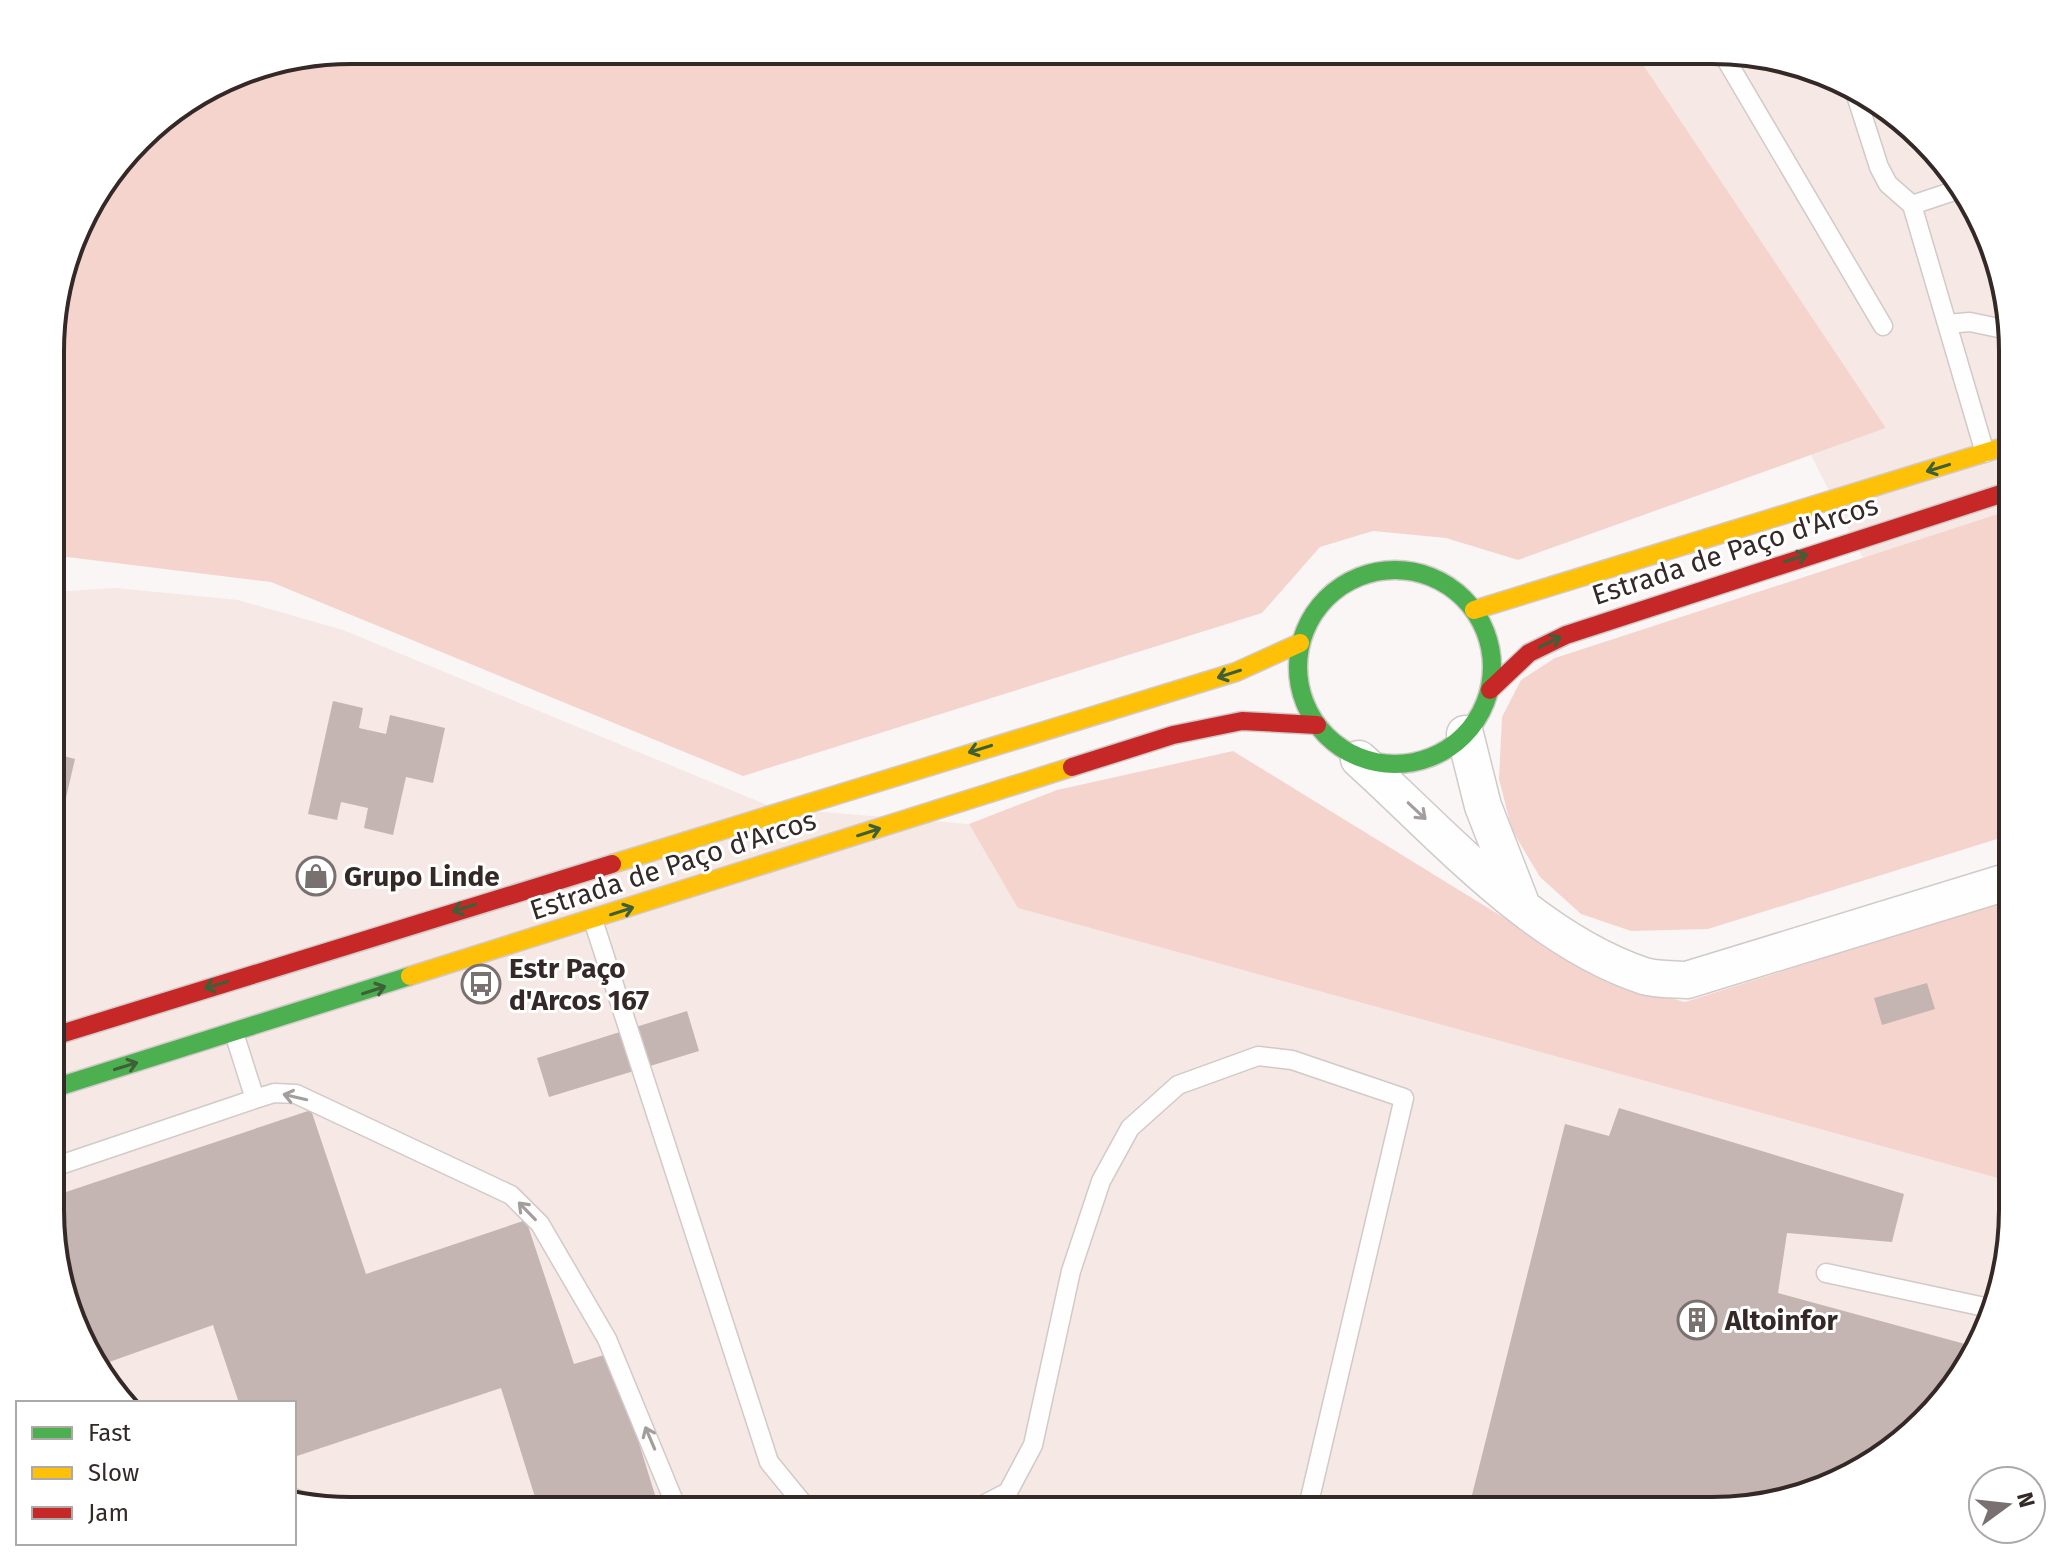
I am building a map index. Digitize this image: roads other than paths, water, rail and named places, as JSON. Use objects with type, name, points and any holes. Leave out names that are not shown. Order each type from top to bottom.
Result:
[{"type":"main road","name":"Estrada de Paço d'Arcos","points":[[1474,610],[1999,448]]},
{"type":"main road","name":"Estrada de Paço d'Arcos","points":[[1490,690],[1529,653],[1566,635],[1999,495]]},
{"type":"main road","name":"Estrada de Paço d'Arcos","points":[[1392,569],[1423,574],[1452,588],[1474,610],[1486,632],[1492,657],[1490,690],[1477,721],[1454,745],[1425,761],[1392,765],[1359,759],[1331,741],[1317,725],[1302,696],[1298,669],[1300,643],[1313,614],[1335,590],[1362,575],[1392,569]]},
{"type":"main road","name":"Estrada de Paço d'Arcos","points":[[64,1033],[1236,672],[1300,643]]},
{"type":"main road","name":"Estrada de Paço d'Arcos","points":[[64,1085],[1173,735],[1242,721],[1317,725]]},
{"type":"street","points":[[1465,734],[1483,806],[1523,910]]},
{"type":"street","points":[[1359,759],[1523,910],[1607,960],[1647,977],[1687,980],[1999,884]]},
{"type":"lane","points":[[1729,65],[1883,326]]},
{"type":"lane","points":[[1859,104],[1879,167],[1888,184],[1912,205],[1985,453]]},
{"type":"lane","points":[[1912,205],[1952,192]]},
{"type":"lane","points":[[1947,324],[1970,322],[1998,328]]},
{"type":"lane","points":[[593,920],[769,1462],[798,1497]]},
{"type":"lane","points":[[234,1033],[255,1099]]},
{"type":"lane","points":[[998,1497],[1008,1492],[1033,1445],[1071,1271],[1101,1181],[1130,1128],[1178,1085],[1258,1056],[1292,1060],[1404,1098],[1310,1497]]},
{"type":"lane","points":[[64,1164],[274,1093],[296,1094],[511,1195],[540,1224],[607,1339],[672,1497]]},
{"type":"lane","points":[[1826,1273],[1983,1307]]},
{"type":"place","name":"Grupo Linde","points":[[316,876]]},
{"type":"place","name":"Estr Paço d'Arcos 167","points":[[481,984]]},
{"type":"place","name":"Altoinfor","points":[[1697,1320]]}]
